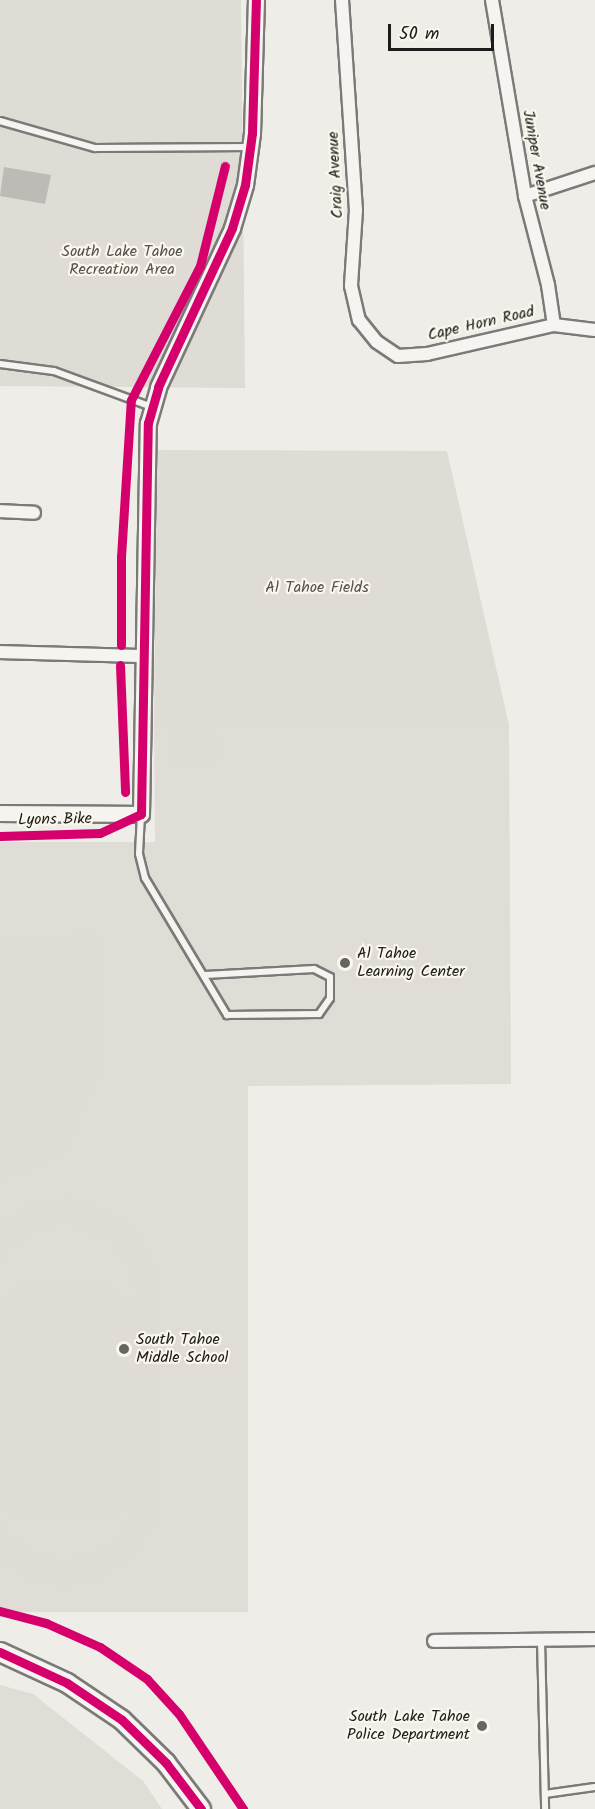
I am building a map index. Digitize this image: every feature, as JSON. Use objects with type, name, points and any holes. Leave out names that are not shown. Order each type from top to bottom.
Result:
[{"type":"main road","points":[[0,1653],[41,1669],[122,1720],[166,1762],[201,1809]]},
{"type":"street","points":[[0,813],[141,814],[146,441],[152,407],[231,228],[251,147],[256,0]]},
{"type":"street","name":"Craig Avenue","points":[[342,0],[356,210],[351,286],[359,320],[377,342]]},
{"type":"street","name":"Juniper Avenue","points":[[492,0],[525,196],[548,285],[554,325]]},
{"type":"street","points":[[525,196],[595,173]]},
{"type":"street","name":"Cape Horn Road","points":[[377,342],[398,356],[427,354],[554,325],[595,330]]},
{"type":"street","points":[[0,511],[34,513]]},
{"type":"street","points":[[0,652],[142,656]]},
{"type":"street","points":[[434,1641],[595,1639]]},
{"type":"lane","points":[[0,121],[95,148],[251,147]]},
{"type":"lane","points":[[0,364],[54,371],[152,407]]},
{"type":"lane","points":[[141,814],[139,854],[145,878],[227,1015],[319,1014],[330,999],[330,977],[314,969],[205,975]]},
{"type":"lane","points":[[541,1640],[545,1809]]},
{"type":"lane","points":[[545,1794],[595,1786]]},
{"type":"shaded area","points":[[4,167],[51,175],[45,204],[0,196]]},
{"type":"shaded area","points":[[154,725],[509,725],[511,1084],[248,1086],[248,1612],[0,1612],[0,842],[155,842]]},
{"type":"shaded area","points":[[0,1685],[33,1694],[143,1781],[162,1809],[0,1809]]},
{"type":"green space","name":"South Lake Tahoe Recreation Area","points":[[0,0],[241,0],[245,388],[0,386]]},
{"type":"green space","name":"Al Tahoe Fields","points":[[157,450],[447,451],[509,725],[154,725]]},
{"type":"green space","points":[[173,733],[218,733],[217,765],[173,765]]},
{"type":"green space","points":[[102,935],[103,1063],[65,1152],[0,1181],[0,936]]},
{"type":"green space","points":[[72,1198],[127,1223],[151,1254],[159,1288],[157,1521],[133,1557],[102,1577],[65,1586],[24,1577],[0,1558],[0,1520],[8,1534],[35,1555],[65,1562],[93,1555],[116,1540],[133,1514],[136,1291],[129,1265],[112,1242],[69,1223],[38,1228],[7,1250],[0,1269],[0,1226],[29,1206]]},
{"type":"green space","points":[[14,1287],[117,1287],[117,1298],[129,1298],[129,1510],[117,1510],[117,1520],[14,1520],[14,1510],[3,1510],[3,1298],[14,1298]]},
{"type":"cycle path","name":"Lyons Bike","points":[[0,836],[100,833],[141,814],[148,423],[158,387],[232,228],[245,185],[252,133],[256,0]]},
{"type":"cycle path","points":[[121,645],[121,557],[131,400],[200,266],[225,166]]},
{"type":"cycle path","points":[[120,665],[125,792]]},
{"type":"cycle path","points":[[0,1611],[46,1623],[100,1647],[147,1679],[179,1714],[243,1809]]},
{"type":"cycle path","points":[[0,1652],[67,1683],[122,1720],[166,1763],[201,1809]]},
{"type":"place","name":"Al Tahoe Learning Center","points":[[345,963]]},
{"type":"place","name":"South Tahoe Middle School","points":[[124,1349]]},
{"type":"place","name":"South Lake Tahoe Police Department","points":[[482,1726]]}]
